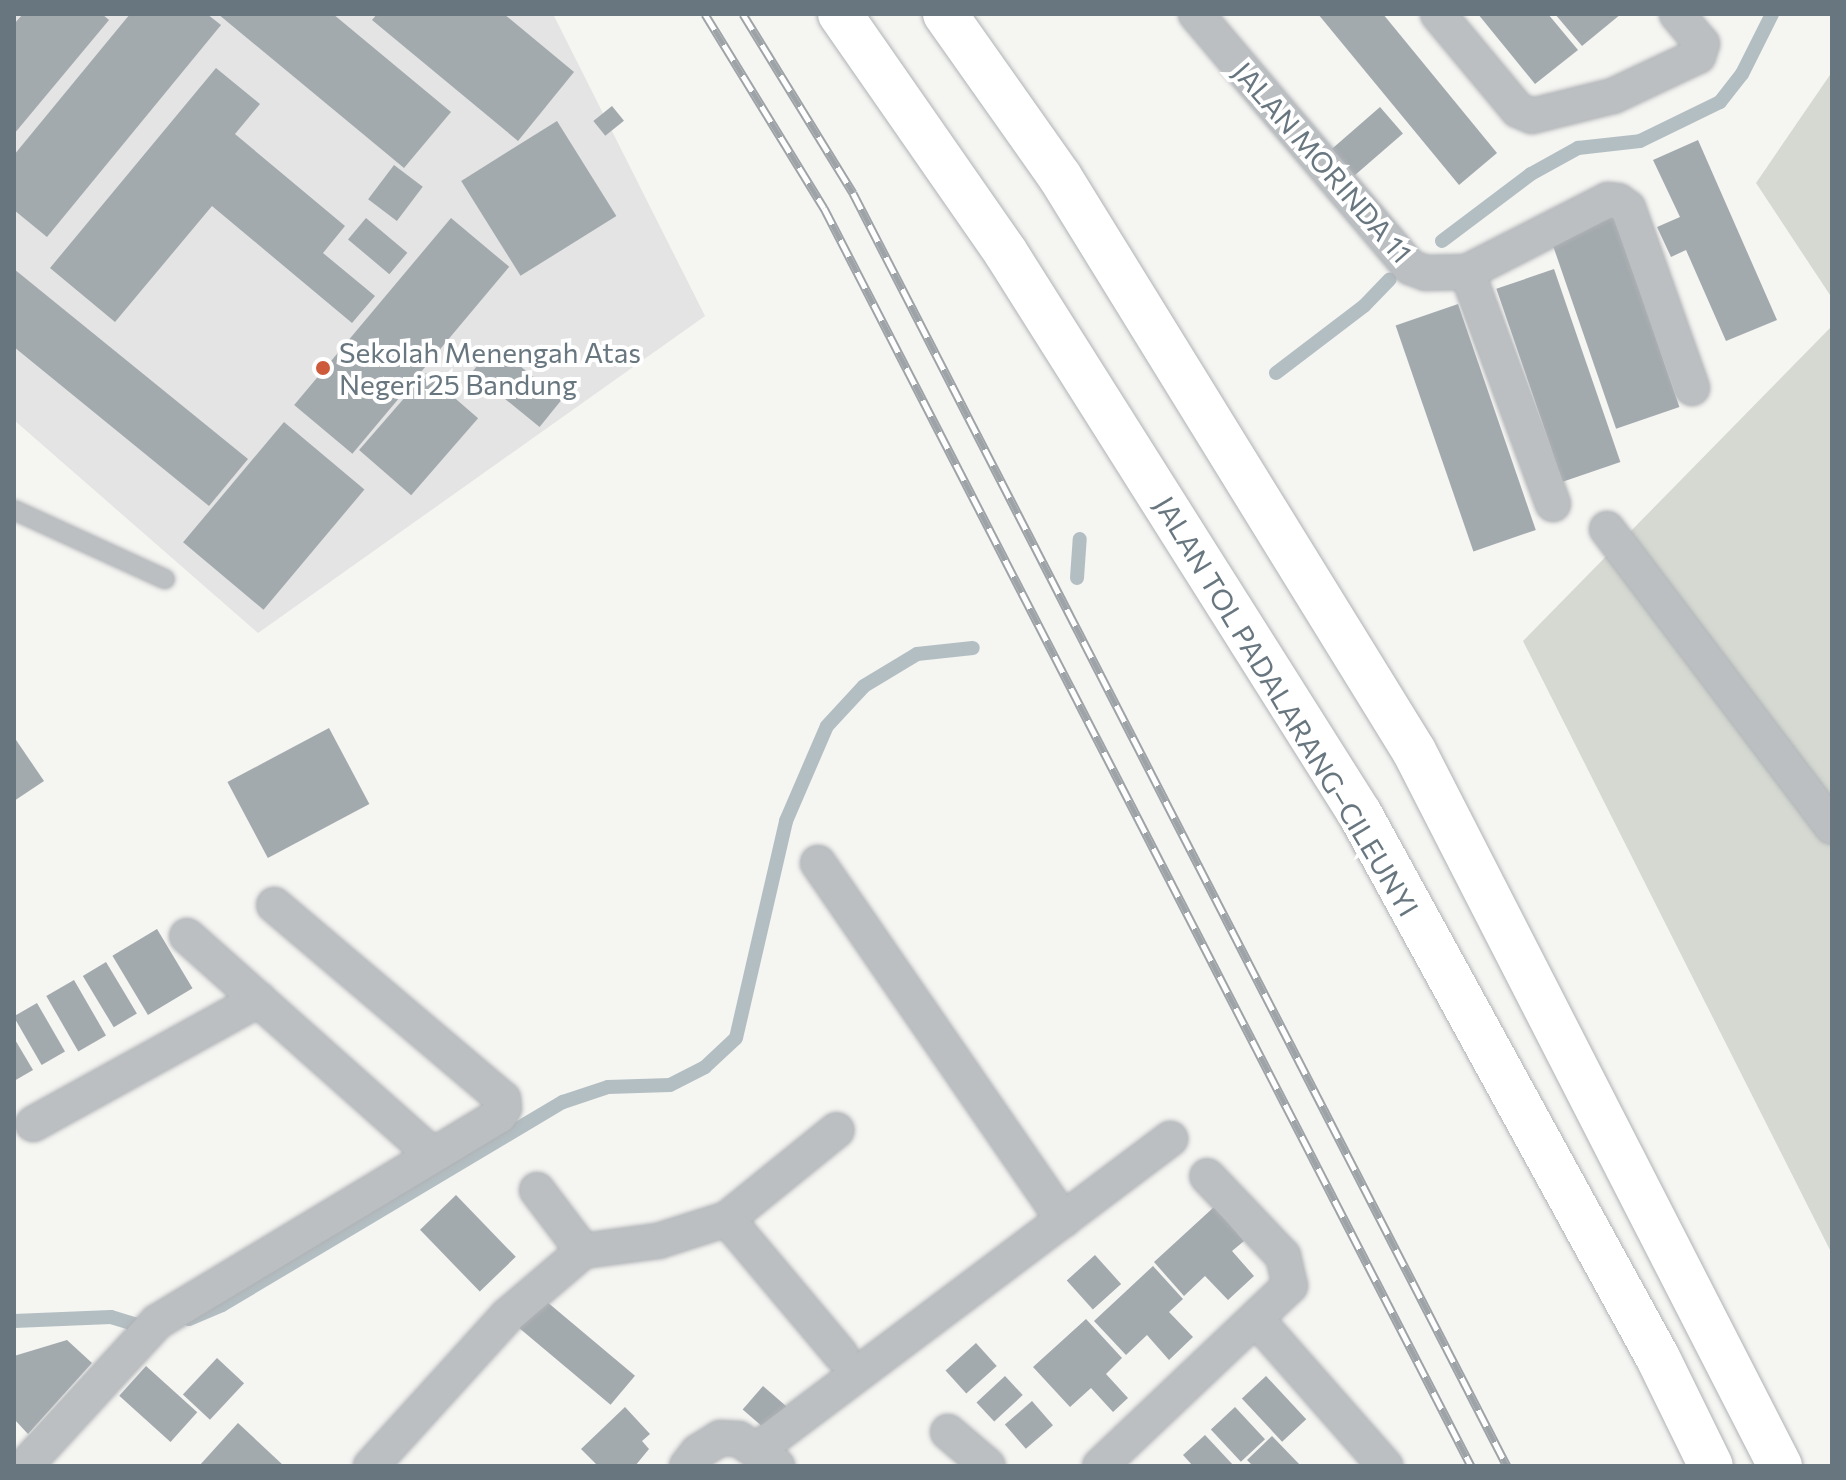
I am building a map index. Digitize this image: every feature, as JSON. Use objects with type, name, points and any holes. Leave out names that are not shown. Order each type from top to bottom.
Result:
[{"type":"highway","name":"JALAN TOL PADALARANG–CILEUNYI","points":[[840,14],[1006,253],[1360,814],[1658,1358],[1711,1466]]},
{"type":"highway","points":[[945,14],[1060,177],[1414,751],[1780,1466]]},
{"type":"street","name":"JALAN MORINDA 11","points":[[1196,14],[1410,267],[1426,273],[1467,272]]},
{"type":"street","points":[[1438,14],[1518,110],[1526,115],[1613,96],[1698,56],[1702,44],[1677,14]]},
{"type":"street","points":[[1553,504],[1467,272],[1608,200],[1618,201],[1628,208],[1692,388]]},
{"type":"street","points":[[1607,529],[1832,827]]},
{"type":"street","points":[[818,863],[1063,1220]]},
{"type":"street","points":[[25,1466],[147,1333],[499,1116],[504,1108],[503,1099],[274,905]]},
{"type":"street","points":[[187,936],[433,1155]]},
{"type":"street","points":[[33,1124],[259,999]]},
{"type":"street","points":[[371,1466],[507,1316],[583,1251],[658,1241],[727,1219],[837,1130]]},
{"type":"street","points":[[687,1466],[698,1452],[720,1438],[739,1439],[768,1458],[1063,1220],[1170,1139]]},
{"type":"street","points":[[1100,1466],[1290,1286],[1283,1256],[1207,1176]]},
{"type":"street","points":[[537,1190],[583,1251]]},
{"type":"street","points":[[727,1219],[841,1355]]},
{"type":"street","points":[[1256,1319],[1385,1466]]},
{"type":"street","points":[[948,1432],[988,1466]]},
{"type":"lane","points":[[14,510],[165,579]]},
{"type":"shaded area","name":"Sekolah Menengah Atas Negeri 25 Bandung","points":[[14,14],[553,14],[705,316],[258,633],[14,420]]},
{"type":"shaded area","points":[[1832,72],[1832,298],[1756,183]]},
{"type":"shaded area","points":[[1832,326],[1832,1254],[1523,641]]},
{"type":"building","points":[[23,14],[102,14],[109,20],[14,134],[14,24]]},
{"type":"building","points":[[130,14],[207,14],[221,25],[47,237],[14,210],[14,155]]},
{"type":"building","points":[[218,14],[333,14],[451,112],[404,168]]},
{"type":"building","points":[[377,14],[504,14],[574,72],[518,141],[372,20]]},
{"type":"building","points":[[1318,14],[1383,14],[1497,153],[1459,185]]},
{"type":"building","points":[[1478,14],[1548,14],[1578,50],[1535,84]]},
{"type":"building","points":[[1555,14],[1621,14],[1582,46]]},
{"type":"building","points":[[216,68],[260,104],[235,134],[345,226],[323,253],[375,296],[352,323],[212,206],[115,322],[50,268]]},
{"type":"building","points":[[612,106],[624,121],[605,136],[593,121]]},
{"type":"building","points":[[1380,107],[1403,133],[1354,176],[1331,150]]},
{"type":"building","points":[[557,121],[616,216],[521,276],[461,181]]},
{"type":"building","points":[[1698,140],[1777,320],[1726,341],[1686,250],[1671,257],[1657,227],[1680,217],[1653,160]]},
{"type":"building","points":[[394,165],[423,187],[397,221],[368,199]]},
{"type":"building","points":[[1614,217],[1679,407],[1616,429],[1551,239]]},
{"type":"building","points":[[366,218],[407,253],[389,274],[348,239]]},
{"type":"building","points":[[451,218],[509,267],[352,454],[294,405]]},
{"type":"building","points":[[14,269],[248,459],[209,506],[14,347]]},
{"type":"building","points":[[1554,269],[1620,462],[1563,482],[1496,289]]},
{"type":"building","points":[[1458,304],[1536,530],[1473,551],[1396,325]]},
{"type":"building","points":[[494,345],[562,400],[540,427],[472,372]]},
{"type":"building","points":[[426,373],[478,418],[411,495],[359,450]]},
{"type":"building","name":"Sekolah Menengah Atas Negeri 25 Bandung","points":[[284,422],[364,489],[264,610],[183,542]]},
{"type":"building","points":[[329,728],[369,804],[268,858],[227,782]]},
{"type":"building","points":[[14,737],[44,781],[14,801]]},
{"type":"building","points":[[157,929],[193,988],[148,1015],[112,956]]},
{"type":"building","points":[[106,962],[137,1013],[114,1027],[83,976]]},
{"type":"building","points":[[74,980],[106,1035],[78,1051],[46,996]]},
{"type":"building","points":[[37,1003],[65,1051],[42,1065],[14,1017]]},
{"type":"building","points":[[14,1038],[33,1070],[14,1081]]},
{"type":"building","points":[[456,1195],[516,1257],[480,1292],[420,1230]]},
{"type":"building","points":[[1214,1207],[1244,1241],[1232,1251],[1254,1276],[1228,1300],[1205,1276],[1184,1296],[1154,1262]]},
{"type":"building","points":[[1095,1255],[1121,1284],[1093,1309],[1067,1280]]},
{"type":"building","points":[[1153,1266],[1183,1299],[1169,1312],[1193,1337],[1169,1360],[1147,1335],[1126,1355],[1094,1321]]},
{"type":"building","points":[[540,1296],[635,1376],[611,1405],[516,1325]]},
{"type":"building","points":[[1086,1319],[1122,1358],[1106,1374],[1128,1398],[1113,1412],[1091,1388],[1070,1407],[1033,1367]]},
{"type":"building","points":[[67,1340],[92,1363],[28,1434],[14,1419],[14,1356]]},
{"type":"building","points":[[976,1343],[997,1366],[966,1393],[946,1370]]},
{"type":"building","points":[[217,1358],[244,1383],[210,1420],[183,1395]]},
{"type":"building","points":[[146,1366],[197,1412],[171,1442],[119,1396]]},
{"type":"building","points":[[1005,1376],[1023,1395],[994,1422],[976,1403]]},
{"type":"building","points":[[1266,1376],[1306,1419],[1282,1442],[1242,1399]]},
{"type":"building","points":[[763,1386],[787,1407],[767,1430],[743,1409]]},
{"type":"building","points":[[1032,1401],[1053,1425],[1026,1449],[1005,1425]]},
{"type":"building","points":[[625,1407],[650,1434],[642,1441],[649,1449],[635,1466],[598,1466],[581,1449]]},
{"type":"building","points":[[1235,1407],[1265,1439],[1241,1462],[1211,1430]]},
{"type":"building","points":[[238,1423],[284,1466],[199,1466]]},
{"type":"building","points":[[1205,1435],[1234,1466],[1193,1466],[1183,1455]]},
{"type":"building","points":[[1272,1436],[1301,1466],[1253,1466],[1247,1460]]},
{"type":"waterway","points":[[1442,241],[1531,174],[1578,148],[1640,141],[1720,102],[1742,74],[1772,14]]},
{"type":"waterway","points":[[1276,373],[1364,306],[1390,279]]},
{"type":"waterway","points":[[1077,578],[1080,539]]},
{"type":"waterway","points":[[189,1319],[222,1305],[563,1102],[608,1087],[670,1085],[705,1067],[736,1038],[786,821],[827,726],[864,686],[917,654],[973,648]]},
{"type":"waterway","points":[[14,1321],[111,1317],[148,1328]]},
{"type":"railway","points":[[705,14],[824,208],[1471,1466]]},
{"type":"railway","points":[[743,14],[853,193],[1507,1466]]},
{"type":"place","name":"Sekolah Menengah Atas Negeri 25 Bandung","points":[[323,368]]}]
